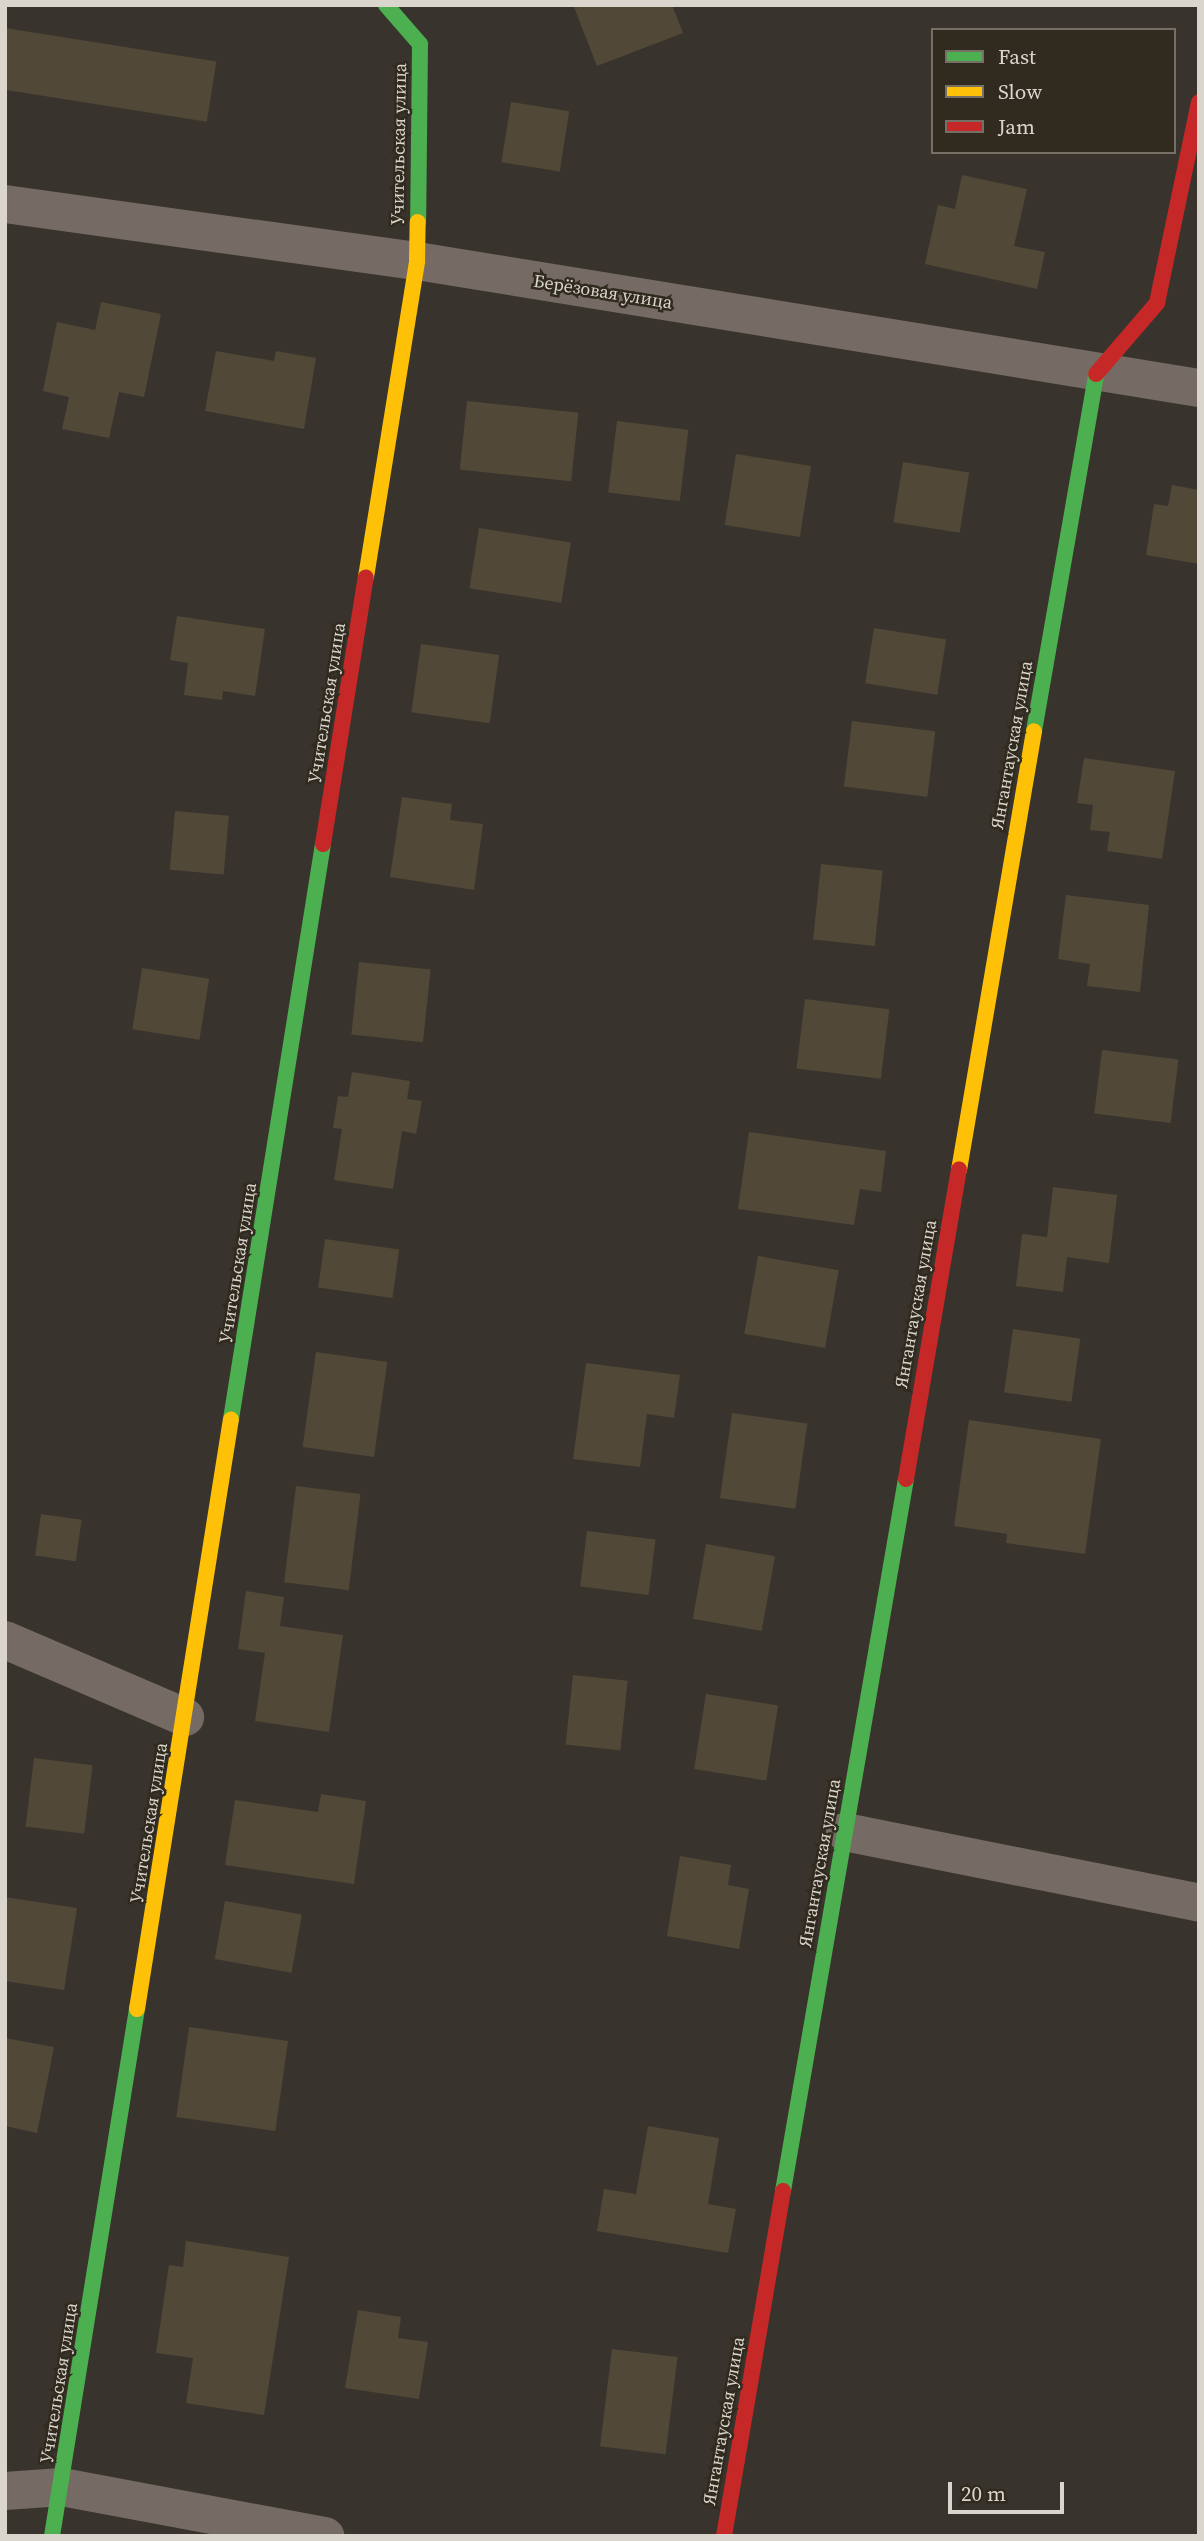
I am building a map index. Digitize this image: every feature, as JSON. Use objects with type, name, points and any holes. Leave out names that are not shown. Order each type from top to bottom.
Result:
[{"type":"street","name":"Учительская улица","points":[[52,2536],[62,2487],[417,261],[420,44],[386,5]]},
{"type":"street","points":[[1096,373],[1157,303],[1199,102]]},
{"type":"street","name":"Берёзовая улица","points":[[5,204],[417,261],[1199,388]]},
{"type":"street","name":"Янгантауская улица","points":[[724,2536],[1096,373]]},
{"type":"street","points":[[5,1640],[185,1717]]},
{"type":"street","points":[[845,1832],[1199,1903]]},
{"type":"street","points":[[5,2491],[62,2487],[325,2536]]},
{"type":"building","points":[[672,5],[683,33],[597,66],[574,7]]},
{"type":"building","points":[[5,28],[216,61],[207,122],[5,90]]},
{"type":"building","points":[[511,102],[569,111],[560,171],[501,162]]},
{"type":"building","points":[[962,175],[1027,189],[1014,246],[1045,252],[1037,289],[925,264],[938,205],[955,209]]},
{"type":"building","points":[[101,302],[161,314],[144,397],[119,392],[109,438],[62,429],[69,397],[43,391],[57,322],[95,330]]},
{"type":"building","points":[[216,351],[274,361],[276,351],[316,358],[304,429],[205,411]]},
{"type":"building","points":[[467,401],[578,413],[571,481],[460,470]]},
{"type":"building","points":[[617,421],[688,430],[680,501],[608,492]]},
{"type":"building","points":[[736,454],[811,466],[800,537],[725,525]]},
{"type":"building","points":[[903,462],[969,472],[960,533],[893,522]]},
{"type":"building","points":[[1172,485],[1199,490],[1199,564],[1146,555],[1154,504],[1168,506]]},
{"type":"building","points":[[479,528],[571,543],[561,603],[469,588]]},
{"type":"building","points":[[177,616],[265,629],[255,696],[223,691],[222,700],[184,695],[188,663],[170,660]]},
{"type":"building","points":[[874,628],[946,639],[937,695],[865,683]]},
{"type":"building","points":[[421,644],[499,655],[490,723],[411,712]]},
{"type":"building","points":[[852,721],[935,731],[927,797],[844,787]]},
{"type":"building","points":[[1084,758],[1175,771],[1162,859],[1107,851],[1110,832],[1090,830],[1093,805],[1077,803]]},
{"type":"building","points":[[402,797],[452,804],[450,820],[483,824],[474,890],[390,877]]},
{"type":"building","points":[[175,811],[229,816],[224,874],[170,870]]},
{"type":"building","points":[[821,864],[883,870],[875,946],[813,940]]},
{"type":"building","points":[[1066,895],[1149,905],[1140,992],[1087,986],[1090,964],[1058,959]]},
{"type":"building","points":[[359,962],[431,970],[423,1042],[351,1035]]},
{"type":"building","points":[[142,968],[209,979],[199,1040],[132,1029]]},
{"type":"building","points":[[805,999],[889,1009],[881,1079],[796,1068]]},
{"type":"building","points":[[1102,1050],[1178,1059],[1171,1123],[1094,1114]]},
{"type":"building","points":[[352,1072],[410,1081],[407,1099],[422,1101],[416,1134],[402,1131],[393,1189],[334,1180],[342,1129],[333,1128],[338,1096],[348,1097]]},
{"type":"building","points":[[749,1132],[886,1151],[881,1192],[860,1189],[854,1225],[738,1209]]},
{"type":"building","points":[[1053,1187],[1117,1195],[1109,1263],[1067,1257],[1063,1292],[1016,1286],[1022,1234],[1047,1237]]},
{"type":"building","points":[[325,1239],[399,1249],[392,1298],[318,1288]]},
{"type":"building","points":[[758,1256],[839,1270],[825,1348],[744,1334]]},
{"type":"building","points":[[1013,1329],[1080,1338],[1071,1402],[1004,1392]]},
{"type":"building","points":[[316,1352],[387,1362],[374,1457],[303,1447]]},
{"type":"building","points":[[586,1363],[680,1375],[674,1418],[647,1414],[640,1467],[573,1459]]},
{"type":"building","points":[[732,1413],[807,1424],[795,1509],[720,1498]]},
{"type":"building","points":[[969,1420],[1101,1439],[1085,1554],[1006,1543],[1007,1534],[954,1526]]},
{"type":"building","points":[[296,1486],[361,1494],[349,1590],[284,1582]]},
{"type":"building","points":[[41,1514],[82,1520],[76,1561],[35,1556]]},
{"type":"building","points":[[587,1531],[655,1539],[649,1595],[580,1587]]},
{"type":"building","points":[[706,1544],[775,1556],[762,1631],[693,1619]]},
{"type":"building","points":[[246,1591],[284,1597],[280,1626],[343,1635],[329,1732],[255,1721],[265,1653],[238,1649]]},
{"type":"building","points":[[573,1675],[628,1681],[620,1750],[566,1745]]},
{"type":"building","points":[[706,1694],[778,1705],[766,1780],[694,1769]]},
{"type":"building","points":[[34,1758],[93,1765],[84,1834],[26,1826]]},
{"type":"building","points":[[321,1794],[366,1801],[354,1884],[225,1865],[235,1800],[318,1812]]},
{"type":"building","points":[[680,1856],[731,1865],[728,1885],[749,1889],[739,1949],[667,1936]]},
{"type":"building","points":[[5,1897],[77,1908],[64,1990],[5,1981]]},
{"type":"building","points":[[225,1901],[302,1915],[292,1973],[215,1959]]},
{"type":"building","points":[[189,2027],[288,2041],[275,2131],[176,2117]]},
{"type":"building","points":[[5,2038],[54,2047],[37,2133],[5,2126]]},
{"type":"building","points":[[648,2126],[719,2138],[708,2204],[736,2209],[728,2253],[597,2231],[604,2189],[636,2194]]},
{"type":"building","points":[[186,2241],[289,2257],[264,2415],[186,2403],[193,2358],[156,2353],[169,2265],[183,2267]]},
{"type":"building","points":[[358,2310],[401,2317],[398,2338],[428,2342],[419,2399],[345,2388]]},
{"type":"building","points":[[612,2349],[678,2357],[666,2454],[600,2446]]},
{"type":"traffic: fast","points":[[386,5],[420,44],[418,222]]},
{"type":"traffic: fast","points":[[1034,731],[1096,374]]},
{"type":"traffic: fast","points":[[231,1419],[323,844]]},
{"type":"traffic: fast","points":[[783,2191],[906,1479]]},
{"type":"traffic: fast","points":[[52,2536],[137,2009]]},
{"type":"traffic: slow","points":[[366,577],[417,261],[418,222]]},
{"type":"traffic: slow","points":[[959,1170],[1034,731]]},
{"type":"traffic: slow","points":[[137,2009],[231,1419]]},
{"type":"traffic: jam","points":[[1096,374],[1157,303],[1199,102]]},
{"type":"traffic: jam","points":[[323,844],[366,577]]},
{"type":"traffic: jam","points":[[906,1479],[959,1170]]},
{"type":"traffic: jam","points":[[724,2536],[783,2191]]}]
